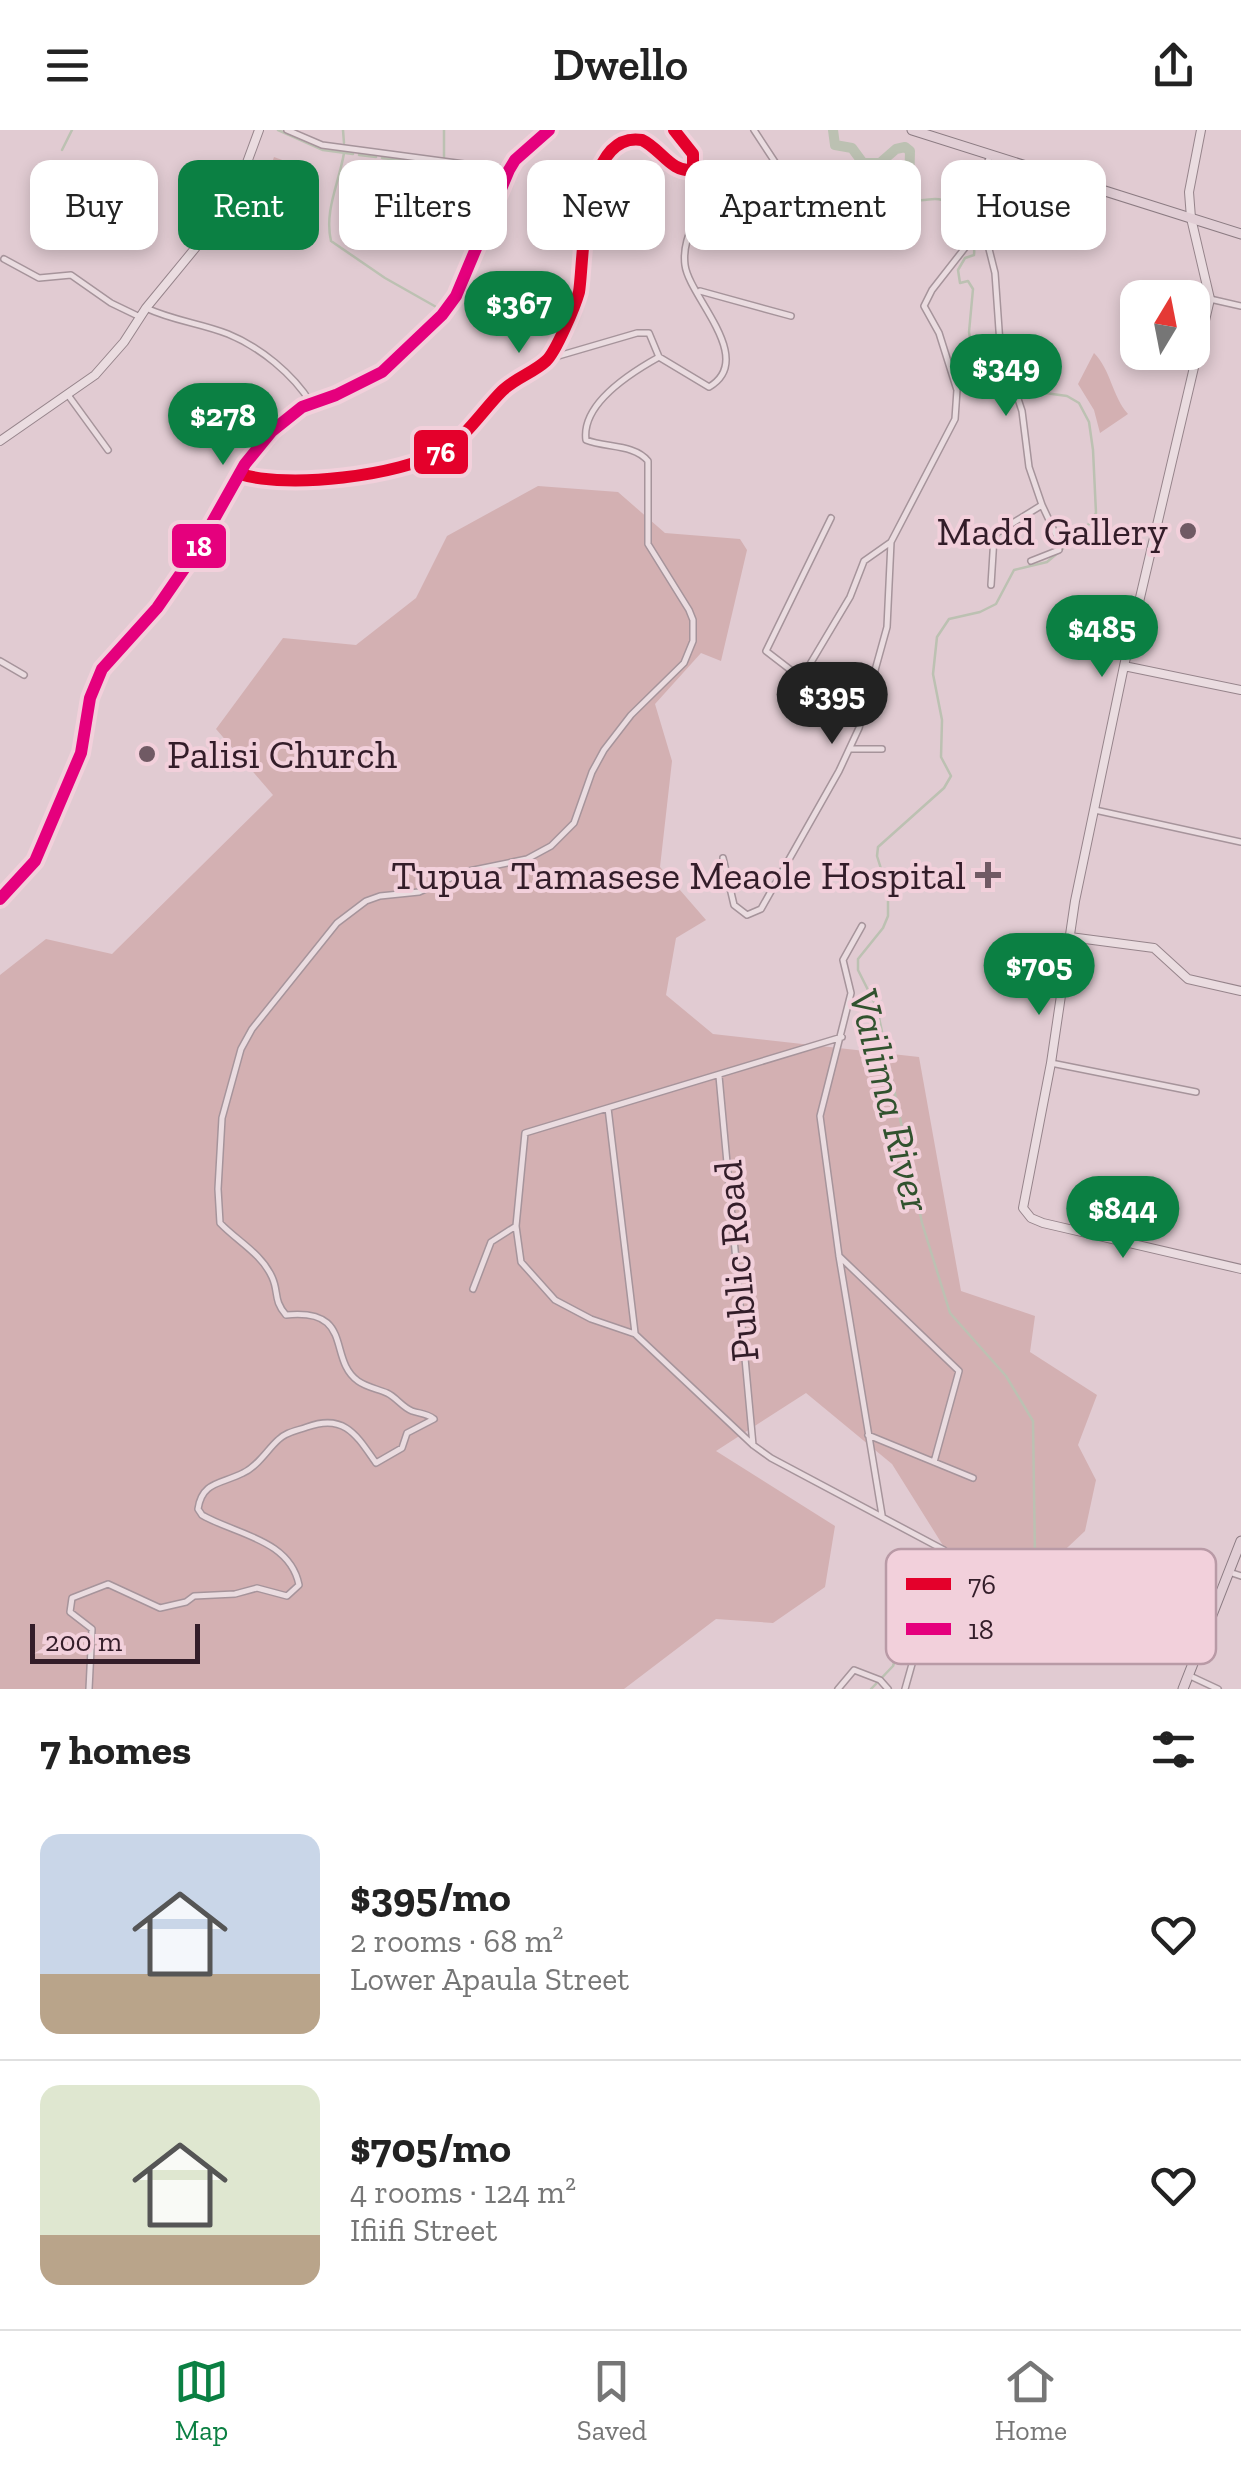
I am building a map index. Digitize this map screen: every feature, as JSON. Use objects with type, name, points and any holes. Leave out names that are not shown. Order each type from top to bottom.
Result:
[{"type":"main road","points":[[0,441],[102,367],[215,224],[246,168],[258,130]]},
{"type":"main road","points":[[912,130],[1241,234]]},
{"type":"main road","points":[[1201,130],[1190,177],[1191,218],[1205,280]]},
{"type":"main road","points":[[1194,370],[1124,666],[1023,1199],[1026,1213],[1050,1225],[1241,1269]]},
{"type":"main road","points":[[1124,666],[1241,690]]},
{"type":"main road","points":[[1070,937],[1154,948],[1188,979],[1241,991]]},
{"type":"main road","points":[[1216,1603],[1241,1541]]},
{"type":"main road","points":[[1183,1689],[1192,1664]]},
{"type":"street","points":[[287,130],[322,146],[509,170]]},
{"type":"street","points":[[0,899],[35,862],[81,753],[94,682],[157,608],[240,474],[272,430],[310,404],[382,372],[442,315],[456,296],[509,170],[522,153],[550,130]]},
{"type":"street","points":[[548,360],[579,292],[586,210],[596,166],[608,148],[623,138],[633,137],[681,170],[694,170],[694,154],[674,130]]},
{"type":"street","points":[[240,474],[329,480],[441,452],[517,378],[548,360],[643,332],[654,339],[659,357],[708,387],[718,380],[724,364],[721,337],[685,268],[684,252],[696,218],[721,213],[752,233],[777,235],[799,204],[754,130]]},
{"type":"street","points":[[988,160],[990,155]]},
{"type":"street","points":[[723,858],[734,905],[741,912],[754,914],[767,898],[851,749],[884,639],[890,542],[957,412],[947,356],[924,306],[964,250]]},
{"type":"street","points":[[988,250],[1000,344],[1022,411],[1029,467],[1059,550],[1030,562]]},
{"type":"street","points":[[4,260],[39,278],[71,275],[111,303],[140,317]]},
{"type":"street","points":[[697,291],[790,316]]},
{"type":"street","points":[[1210,300],[1241,306]]},
{"type":"street","points":[[146,308],[244,342],[273,362],[304,392],[310,404]]},
{"type":"street","points":[[89,1689],[92,1629],[70,1612],[72,1598],[108,1584],[160,1608],[194,1596],[235,1594],[257,1588],[287,1596],[299,1585],[297,1574],[265,1542],[202,1515],[198,1509],[200,1496],[208,1487],[244,1473],[282,1436],[313,1424],[334,1423],[352,1430],[366,1444],[376,1463],[402,1448],[407,1433],[434,1418],[410,1410],[390,1394],[360,1383],[350,1373],[338,1340],[318,1316],[303,1312],[286,1315],[281,1310],[274,1279],[252,1251],[220,1223],[222,1118],[241,1049],[252,1029],[344,916],[380,896],[419,892],[464,872],[527,858],[559,840],[574,823],[604,750],[689,653],[693,620],[648,544],[648,461],[638,452],[586,440],[585,433],[586,423],[604,398],[633,372],[659,357]]},
{"type":"street","points":[[68,395],[108,450]]},
{"type":"street","points":[[991,585],[994,538],[1042,505]]},
{"type":"street","points":[[801,678],[766,651],[831,518]]},
{"type":"street","points":[[791,696],[850,597],[864,560],[890,542]]},
{"type":"street","points":[[0,662],[24,675]]},
{"type":"street","points":[[851,749],[882,749]]},
{"type":"street","points":[[1095,810],[1241,842]]},
{"type":"street","points":[[862,926],[843,960],[851,993],[820,1116],[882,1515]]},
{"type":"street","name":"Public Road","points":[[842,1038],[525,1133],[516,1226],[521,1262],[556,1300],[591,1319],[636,1334],[753,1445],[942,1549]]},
{"type":"street","points":[[1051,1063],[1196,1092]]},
{"type":"street","name":"Public Road","points":[[720,1076],[753,1445]]},
{"type":"street","points":[[608,1108],[636,1334]]},
{"type":"street","points":[[474,1289],[491,1242],[516,1226]]},
{"type":"street","points":[[839,1256],[959,1371],[934,1462]]},
{"type":"street","points":[[868,1434],[972,1478]]},
{"type":"street","points":[[1228,1572],[1241,1576]]},
{"type":"street","name":"Public Road","points":[[905,1689],[912,1664]]},
{"type":"street","points":[[838,1689],[854,1670],[880,1680],[888,1689]]},
{"type":"street","points":[[1188,1675],[1218,1689]]},
{"type":"shaded area","points":[[1094,353],[1128,414],[1100,433],[1094,410],[1078,384]]},
{"type":"shaded area","points":[[538,486],[618,492],[665,533],[740,539],[747,550],[721,661],[701,653],[655,704],[672,761],[660,867],[706,920],[676,938],[666,995],[713,1034],[919,1057],[961,1291],[1035,1316],[1030,1352],[1097,1395],[1078,1445],[1096,1480],[1085,1531],[1066,1549],[945,1549],[892,1464],[806,1393],[716,1451],[835,1526],[825,1587],[773,1623],[716,1619],[624,1689],[0,1689],[0,975],[46,939],[112,954],[273,795],[216,729],[283,638],[356,645],[416,598],[447,536]]},
{"type":"waterway","points":[[62,150],[72,130]]},
{"type":"waterway","points":[[278,130],[323,150],[353,154]]},
{"type":"waterway","points":[[343,130],[344,143]]},
{"type":"waterway","points":[[444,130],[444,157]]},
{"type":"waterway","name":"Vailima River","points":[[833,130],[835,145],[852,148],[861,160]]},
{"type":"waterway","name":"Vailima River","points":[[883,160],[905,147],[910,151],[910,160]]},
{"type":"waterway","points":[[344,153],[331,208],[331,241],[438,308]]},
{"type":"waterway","points":[[359,155],[376,157]]},
{"type":"waterway","points":[[382,158],[399,160]]},
{"type":"waterway","name":"Vailima River","points":[[921,200],[939,199],[949,204],[970,231],[974,255],[965,258],[958,270],[960,283],[968,281],[973,289],[969,332],[973,356],[1016,389],[1067,396],[1079,403],[1089,422],[1093,450],[1096,513],[1084,531],[1047,562],[1014,570],[996,604],[949,619],[937,637],[933,674],[942,720],[941,757],[951,776],[944,788],[878,847],[888,891],[888,916],[858,959],[858,970],[877,1008],[922,1223],[950,1313],[1006,1376],[1033,1421],[1035,1549]]},
{"type":"waterway","name":"Vailima River","points":[[871,1689],[894,1664]]},
{"type":"transit line","name":"18","points":[[0,899],[35,861],[81,753],[90,698],[102,669],[157,608],[195,553],[245,464],[272,431],[302,407],[382,372],[442,315],[456,296],[509,170],[549,130]]},
{"type":"transit line","name":"76","points":[[240,474],[286,480],[343,478],[424,460],[451,445],[502,391],[541,365],[555,348],[579,292],[590,201],[607,155],[622,142],[642,140],[678,168],[693,170],[693,154],[674,130]]},
{"type":"place","name":"Madd Gallery","points":[[1188,531]]},
{"type":"place","name":"Palisi Church","points":[[147,754]]},
{"type":"place","name":"Tupua Tamasese Meaole Hospital","points":[[988,875]]}]
